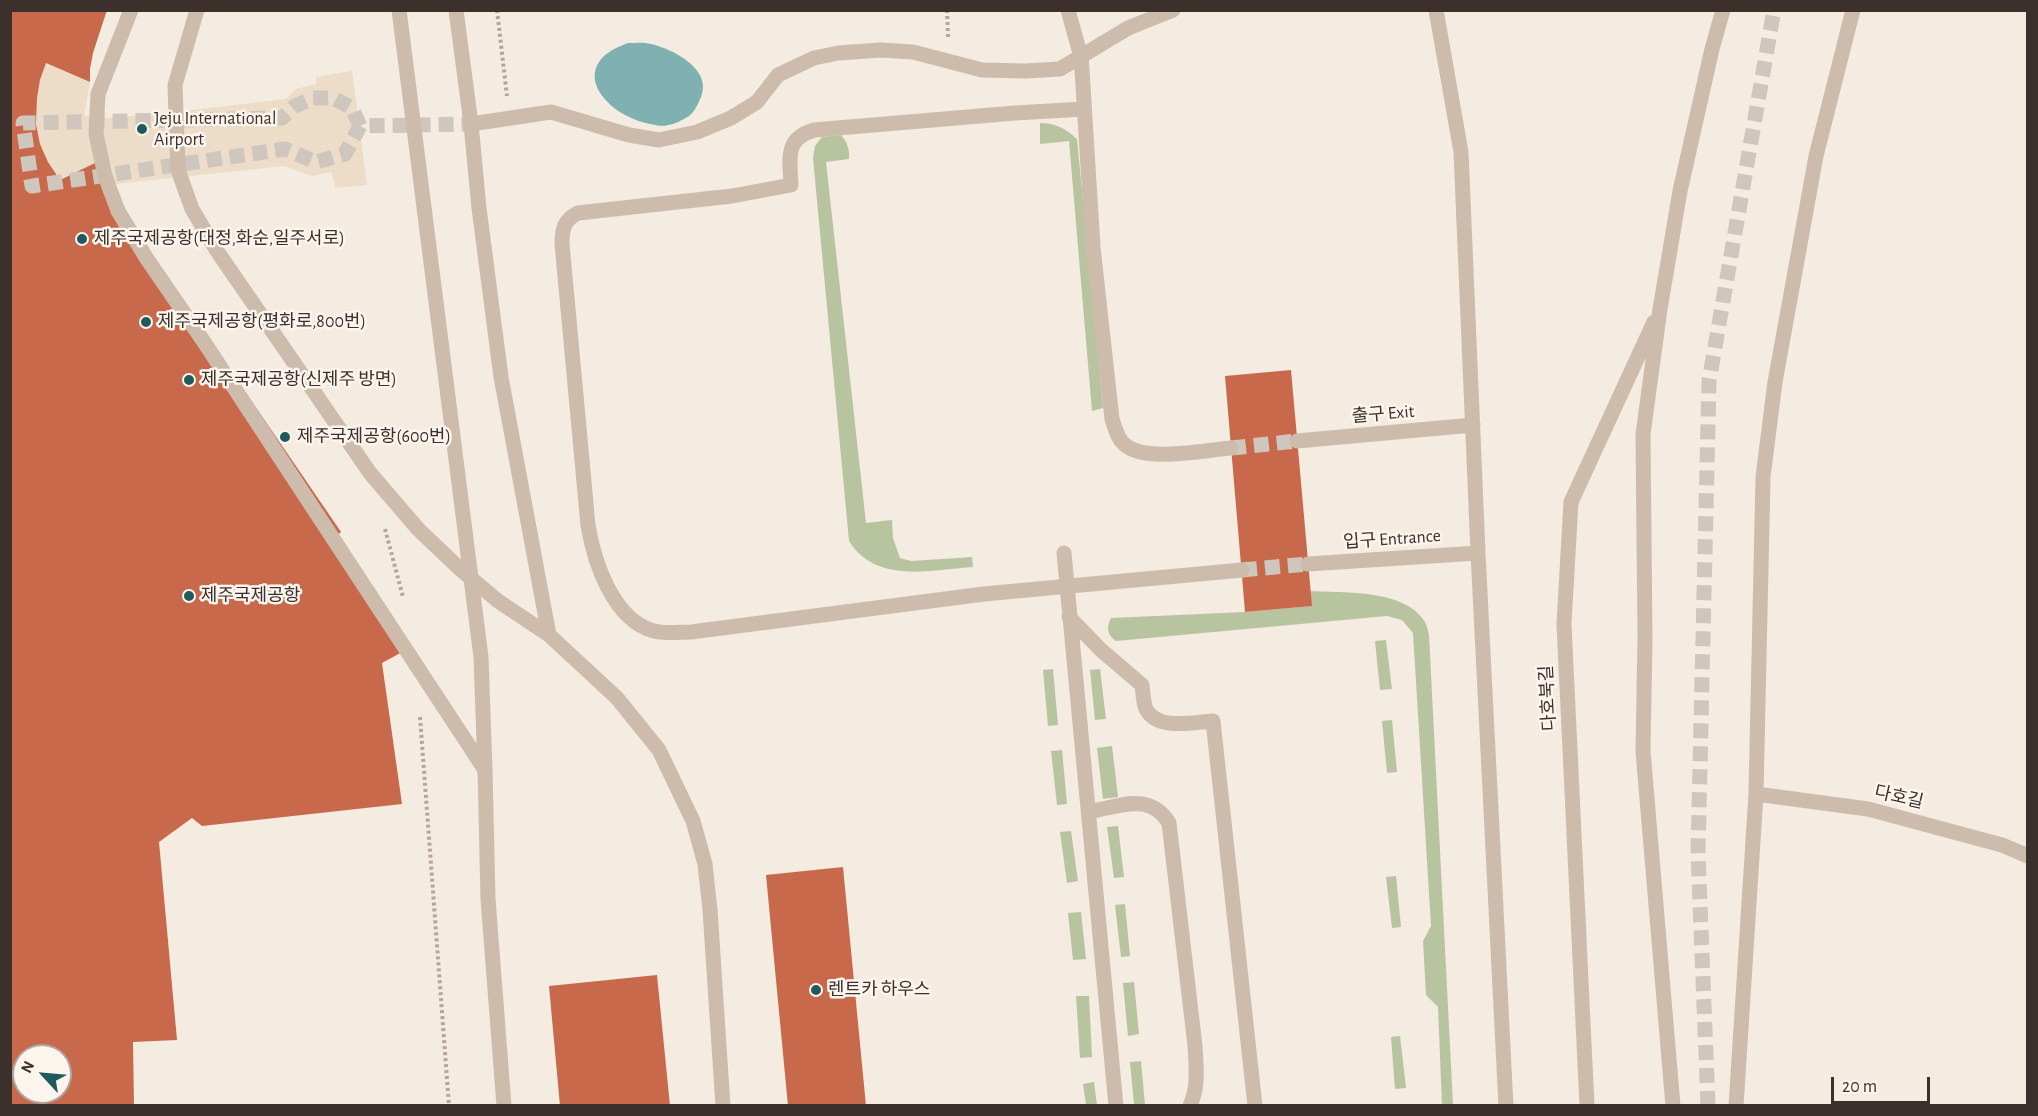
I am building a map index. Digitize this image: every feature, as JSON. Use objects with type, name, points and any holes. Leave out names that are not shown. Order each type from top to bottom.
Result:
[{"type":"street","points":[[131,10],[98,94],[96,134],[105,176],[118,211],[145,256],[485,770]]},
{"type":"street","points":[[197,10],[175,85],[178,170],[192,209],[217,251],[370,473],[418,529],[498,601],[549,635],[617,698],[659,750],[693,821],[705,864],[723,1106]]},
{"type":"street","points":[[399,10],[481,657],[488,899],[504,1106]]},
{"type":"street","points":[[456,10],[501,377],[549,635]]},
{"type":"street","points":[[1068,10],[1081,57],[1093,247],[1112,419],[1117,433],[1122,443],[1131,450],[1143,454],[1231,448]]},
{"type":"street","points":[[471,124],[551,112],[629,135],[659,140],[697,132],[732,118],[758,102],[778,75],[814,58],[838,53],[881,50],[913,52],[982,70],[1060,69],[1128,28],[1173,10]]},
{"type":"street","points":[[1436,10],[1461,152],[1478,553],[1506,1106]]},
{"type":"street","points":[[1673,1106],[1643,751],[1645,638],[1643,434],[1660,309],[1680,191],[1723,10]]},
{"type":"street","points":[[1736,1106],[1756,794],[1763,477],[1773,394],[1816,156],[1853,10]]},
{"type":"street","points":[[1084,109],[814,130],[801,135],[792,145],[790,155],[792,184],[732,196],[578,213],[570,217],[564,224],[562,234],[592,550],[612,594],[626,615],[634,623],[655,632],[691,632],[1066,586],[1242,570]]},
{"type":"street","name":"다호북길","points":[[1587,1106],[1564,624],[1571,502],[1660,309]]},
{"type":"street","name":"출구 Exit","points":[[1297,441],[1473,425]]},
{"type":"street","points":[[1064,553],[1116,1106]]},
{"type":"street","name":"입구 Entrance","points":[[1308,564],[1478,553]]},
{"type":"street","points":[[1069,617],[1101,650],[1142,685],[1145,705],[1154,719],[1168,723],[1213,721],[1255,1106]]},
{"type":"street","name":"다호길","points":[[1756,794],[1868,809],[2002,845],[2028,856]]},
{"type":"street","points":[[1089,812],[1143,803],[1155,807],[1169,823],[1195,1046],[1196,1080],[1194,1097],[1190,1106]]},
{"type":"path","points":[[497,10],[507,97]]},
{"type":"path","points":[[385,528],[405,605]]},
{"type":"path","points":[[420,717],[449,1106]]},
{"type":"green space","points":[[1040,123],[1060,127],[1077,139],[1103,408],[1092,411],[1069,141],[1040,144]]},
{"type":"green space","points":[[841,135],[848,146],[849,159],[826,162],[866,523],[892,520],[893,538],[900,558],[911,561],[972,557],[973,567],[922,571],[889,569],[874,564],[860,555],[849,541],[813,158],[815,146],[822,137]]},
{"type":"green space","points":[[1311,591],[1356,593],[1389,598],[1416,611],[1425,622],[1429,635],[1453,1105],[1442,1105],[1438,1007],[1426,995],[1423,941],[1431,926],[1413,633],[1402,620],[1387,616],[1116,641],[1108,631],[1111,618],[1245,612],[1311,606]]},
{"type":"green space","points":[[1386,640],[1392,689],[1380,690],[1375,641]]},
{"type":"green space","points":[[1053,669],[1058,725],[1048,726],[1043,670]]},
{"type":"green space","points":[[1100,669],[1106,719],[1095,720],[1090,670]]},
{"type":"green space","points":[[1392,720],[1397,772],[1387,773],[1382,721]]},
{"type":"green space","points":[[1112,746],[1118,797],[1103,799],[1097,748]]},
{"type":"green space","points":[[1062,750],[1067,804],[1057,805],[1051,751]]},
{"type":"green space","points":[[1118,826],[1124,877],[1114,878],[1107,827]]},
{"type":"green space","points":[[1071,831],[1078,881],[1067,883],[1060,832]]},
{"type":"green space","points":[[1396,876],[1401,927],[1392,928],[1386,877]]},
{"type":"green space","points":[[1125,904],[1130,956],[1121,957],[1115,905]]},
{"type":"green space","points":[[1081,912],[1086,959],[1073,960],[1068,913]]},
{"type":"green space","points":[[1134,982],[1139,1034],[1128,1036],[1123,983]]},
{"type":"green space","points":[[1076,996],[1089,996],[1092,1057],[1080,1058]]},
{"type":"green space","points":[[1400,1036],[1406,1088],[1395,1089],[1391,1037]]},
{"type":"green space","points":[[1141,1061],[1145,1105],[1134,1105],[1130,1062]]},
{"type":"green space","points":[[1094,1082],[1097,1105],[1086,1105],[1083,1084]]},
{"type":"shaded area","points":[[46,63],[90,82],[84,116],[108,118],[286,99],[296,89],[316,84],[316,77],[352,71],[367,185],[335,188],[332,172],[312,176],[284,166],[105,185],[97,162],[60,180],[40,144],[36,124],[37,98]]},
{"type":"water","points":[[628,43],[645,43],[669,50],[696,69],[703,87],[701,97],[689,116],[679,122],[664,126],[654,125],[633,119],[618,111],[606,100],[598,88],[595,76],[598,64],[609,52]]},
{"type":"building","name":"제주국제공항","points":[[10,10],[107,10],[93,53],[90,82],[46,63],[37,98],[36,124],[40,144],[48,162],[60,180],[97,162],[160,267],[341,532],[329,542],[404,651],[382,663],[402,804],[202,826],[192,818],[159,842],[177,1040],[133,1042],[134,1106],[10,1106]]},
{"type":"building","points":[[1291,370],[1312,606],[1245,612],[1225,376]]},
{"type":"building","name":"렌트카 하우스","points":[[843,867],[866,1106],[788,1106],[766,875]]},
{"type":"building","points":[[657,975],[670,1106],[560,1106],[549,986]]},
{"type":"tunnel","points":[[1708,1106],[1698,852],[1709,381],[1774,10]]},
{"type":"tunnel","points":[[360,126],[352,108],[333,98],[313,98],[295,106],[282,118],[23,123],[32,186],[285,149],[316,162],[345,154],[360,126],[471,124]]},
{"type":"tunnel","points":[[1231,448],[1297,441]]},
{"type":"tunnel","points":[[1242,570],[1308,564]]},
{"type":"place","name":"Jeju International Airport","points":[[142,129]]},
{"type":"place","name":"제주국제공항(대정,화순,일주서로)","points":[[82,239]]},
{"type":"place","name":"제주국제공항(평화로,800번)","points":[[146,322]]},
{"type":"place","name":"제주국제공항(신제주 방면)","points":[[189,380]]},
{"type":"place","name":"제주국제공항(600번)","points":[[285,437]]},
{"type":"place","name":"제주국제공항","points":[[189,596]]},
{"type":"place","name":"렌트카 하우스","points":[[816,990]]}]
